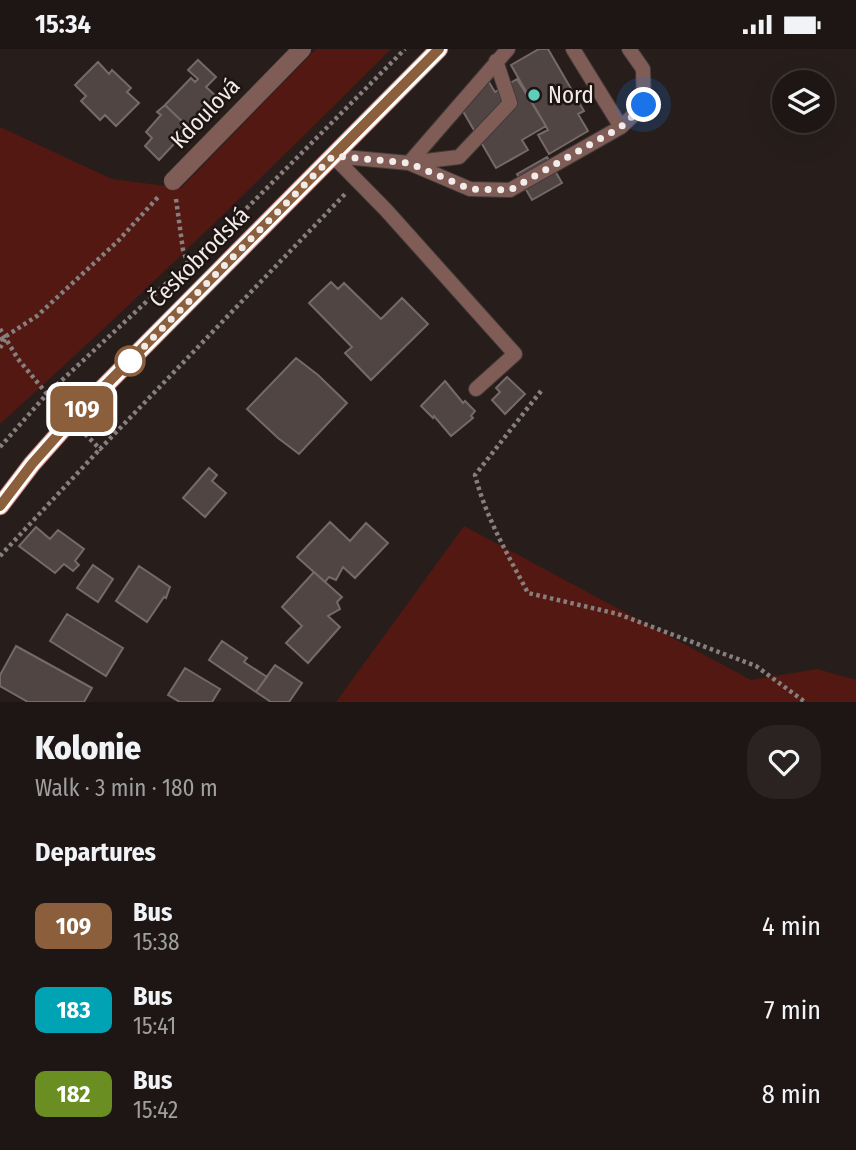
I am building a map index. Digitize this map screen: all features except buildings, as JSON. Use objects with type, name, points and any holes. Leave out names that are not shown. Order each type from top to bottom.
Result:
[{"type":"main road","name":"Českobrodská","points":[[0,506],[71,420],[439,49]]},
{"type":"street","name":"Kdoulová","points":[[173,181],[302,49]]},
{"type":"lane","points":[[409,163],[508,49]]},
{"type":"lane","points":[[573,49],[621,127]]},
{"type":"lane","points":[[409,163],[470,189],[510,190],[621,127],[644,105],[643,69],[629,49]]},
{"type":"lane","points":[[333,156],[409,163],[459,157],[510,103],[496,61]]},
{"type":"lane","points":[[333,156],[386,210],[516,354],[476,389]]},
{"type":"path","points":[[0,447],[47,394],[242,213],[405,49]]},
{"type":"path","points":[[173,181],[183,250],[188,264]]},
{"type":"path","points":[[0,348],[3,339],[37,317],[118,241],[173,181]]},
{"type":"path","points":[[0,556],[358,183]]},
{"type":"path","points":[[0,329],[3,339],[47,394],[100,449]]},
{"type":"path","points":[[541,391],[475,475],[496,532],[528,593],[618,614],[756,666],[805,702]]},
{"type":"shaded area","points":[[316,49],[391,49],[198,239],[0,424],[0,127],[112,179],[181,188]]},
{"type":"shaded area","points":[[464,526],[751,680],[817,669],[856,680],[856,702],[336,702]]},
{"type":"bus line","name":"109","points":[[0,506],[71,420],[439,49]]},
{"type":"place","name":"Nord","points":[[534,95]]},
{"type":"route","points":[[130,361],[124,367],[333,156],[409,163],[470,189],[510,190],[621,127],[644,105]]}]
